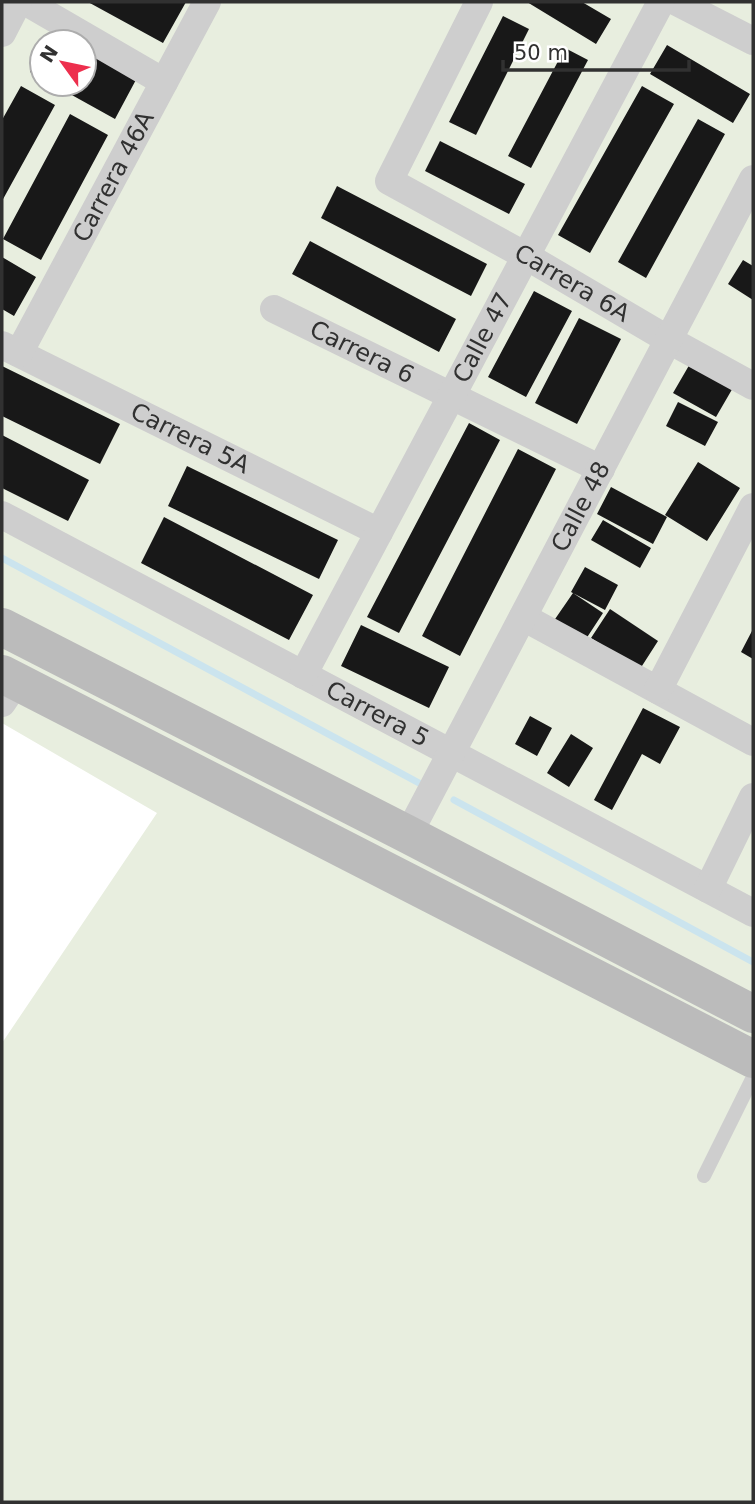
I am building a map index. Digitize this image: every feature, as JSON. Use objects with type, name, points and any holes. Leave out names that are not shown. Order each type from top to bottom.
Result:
[{"type":"main road","points":[[2,626],[753,1014]]},
{"type":"main road","points":[[7,686],[753,1059]]},
{"type":"street","points":[[2,33],[18,2]]},
{"type":"street","points":[[26,2],[164,82]]},
{"type":"street","name":"Carrera 46A","points":[[10,349],[164,82],[207,2]]},
{"type":"street","name":"Carrera 6A","points":[[479,2],[389,181],[753,386]]},
{"type":"street","name":"Calle 47","points":[[303,675],[662,2]]},
{"type":"street","points":[[677,2],[753,41]]},
{"type":"street","name":"Calle 48","points":[[408,835],[753,179]]},
{"type":"street","name":"Carrera 6","points":[[274,309],[601,469]]},
{"type":"street","name":"Carrera 5A","points":[[10,349],[379,532]]},
{"type":"street","points":[[657,690],[753,507]]},
{"type":"street","name":"Carrera 5","points":[[2,515],[753,913]]},
{"type":"street","points":[[523,617],[753,742]]},
{"type":"street","points":[[708,889],[753,797]]},
{"type":"lane","points":[[704,1176],[747,1103],[753,1077]]},
{"type":"green space","points":[[2,2],[753,2],[753,1502],[2,1502],[2,1043],[157,813],[2,723]]},
{"type":"building","points":[[88,2],[186,2],[163,43]]},
{"type":"building","points":[[527,2],[582,2],[611,19],[596,44]]},
{"type":"building","points":[[503,16],[529,29],[476,135],[449,122]]},
{"type":"building","points":[[667,45],[750,94],[733,123],[650,74]]},
{"type":"building","points":[[565,48],[588,60],[531,168],[508,156]]},
{"type":"building","points":[[98,54],[138,76],[115,119],[77,98],[98,98]]},
{"type":"building","points":[[21,86],[28,90],[28,98],[42,98],[55,105],[2,201],[2,120]]},
{"type":"building","points":[[642,86],[674,104],[590,253],[558,235]]},
{"type":"building","points":[[70,114],[108,135],[41,260],[3,239]]},
{"type":"building","points":[[698,119],[725,134],[646,278],[618,262]]},
{"type":"building","points":[[440,141],[525,184],[509,214],[425,171]]},
{"type":"building","points":[[337,186],[487,264],[471,296],[321,218]]},
{"type":"building","points":[[310,241],[456,319],[439,352],[292,274]]},
{"type":"building","points":[[2,257],[36,277],[14,316],[2,309]]},
{"type":"building","points":[[743,260],[753,266],[753,300],[728,284]]},
{"type":"building","points":[[534,291],[572,311],[526,397],[488,377]]},
{"type":"building","points":[[579,318],[621,339],[577,424],[535,403]]},
{"type":"building","points":[[691,362],[734,386],[716,417],[673,393]]},
{"type":"building","points":[[2,366],[120,424],[100,464],[2,416]]},
{"type":"building","points":[[678,402],[718,422],[705,446],[666,426]]},
{"type":"building","points":[[469,423],[500,440],[399,633],[367,617]]},
{"type":"building","points":[[2,435],[89,480],[68,521],[2,488]]},
{"type":"building","points":[[518,449],[556,469],[460,656],[422,636]]},
{"type":"building","points":[[698,462],[740,488],[707,541],[665,515]]},
{"type":"building","points":[[187,466],[338,540],[319,579],[168,506]]},
{"type":"building","points":[[611,487],[667,517],[653,544],[597,514]]},
{"type":"building","points":[[164,517],[313,595],[289,640],[141,563]]},
{"type":"building","points":[[603,520],[651,548],[640,568],[591,540]]},
{"type":"building","points":[[585,567],[618,585],[605,610],[571,592]]},
{"type":"building","points":[[573,593],[603,613],[584,642],[553,622]]},
{"type":"building","points":[[610,609],[658,641],[640,669],[591,638]]},
{"type":"building","points":[[361,625],[449,667],[429,708],[341,666]]},
{"type":"building","points":[[753,629],[753,659],[741,652]]},
{"type":"building","points":[[643,708],[680,727],[660,764],[642,754],[612,810],[594,800]]},
{"type":"building","points":[[530,716],[552,728],[537,756],[515,744]]},
{"type":"building","points":[[571,734],[593,748],[569,787],[547,773]]},
{"type":"waterway","points":[[2,558],[419,783]]},
{"type":"waterway","points":[[454,800],[753,962]]}]
